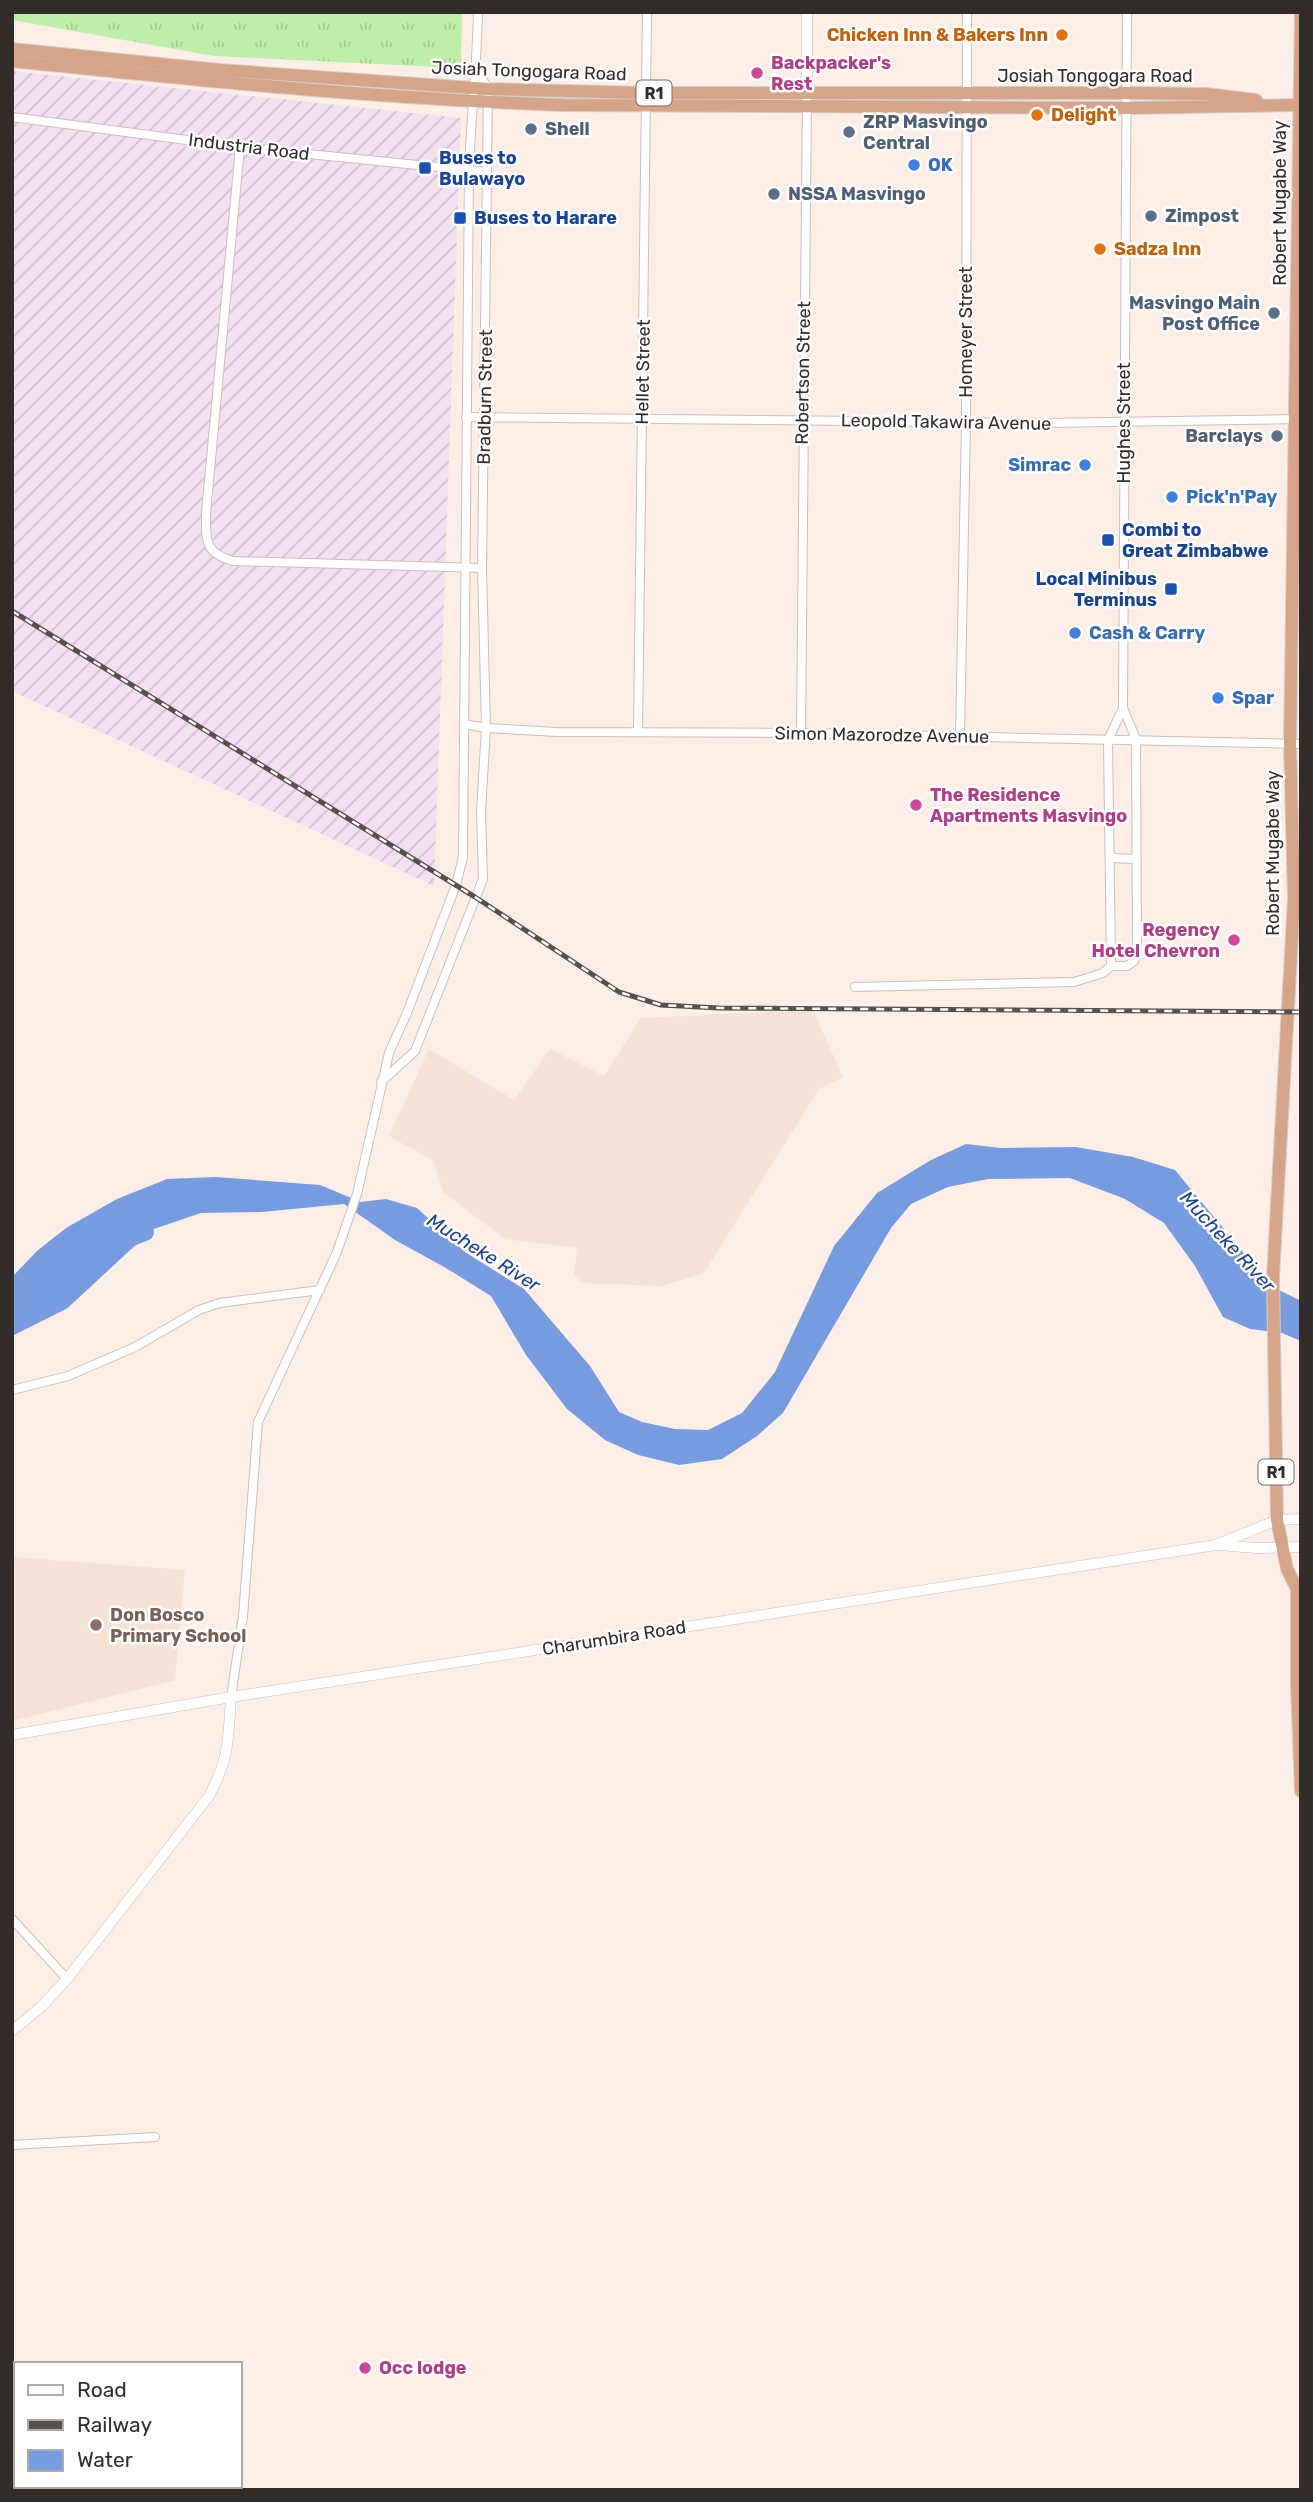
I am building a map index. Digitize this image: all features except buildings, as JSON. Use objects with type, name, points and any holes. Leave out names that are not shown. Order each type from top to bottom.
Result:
[{"type":"highway","name":"Robert Mugabe Way","points":[[1299,1585],[1287,1569],[1277,1520],[1273,1277],[1294,899],[1301,12]]},
{"type":"highway","name":"Josiah Tongogara Road","points":[[12,49],[472,95]]},
{"type":"highway","name":"Josiah Tongogara Road","points":[[12,61],[223,83],[488,96],[646,100],[967,100],[1127,93],[1206,94],[1299,105]]},
{"type":"highway","name":"Josiah Tongogara Road","points":[[967,100],[1127,108],[1299,105]]},
{"type":"highway","name":"R1","points":[[1299,1585],[1297,1688],[1301,1791]]},
{"type":"street","name":"Bradburn Street","points":[[231,1697],[243,1616],[258,1422],[338,1252],[357,1194],[389,1052],[412,1001],[461,865],[469,170],[472,95],[477,69],[478,12]]},
{"type":"street","name":"Hellet Street","points":[[638,732],[646,12]]},
{"type":"street","name":"Robertson Street","points":[[801,733],[807,12]]},
{"type":"street","name":"Homeyer Street","points":[[960,737],[967,12]]},
{"type":"street","name":"Hughes Street","points":[[1123,708],[1127,12]]},
{"type":"street","name":"Bradburn Street","points":[[381,1082],[415,1051],[483,879],[481,812],[485,728],[482,568],[488,96],[477,69]]},
{"type":"street","name":"Industria Road","points":[[12,117],[240,147],[487,172]]},
{"type":"street","points":[[240,147],[206,513],[206,538],[211,550],[219,557],[233,561],[482,568]]},
{"type":"street","name":"Leopold Takawira Avenue","points":[[466,417],[965,422],[1297,419]]},
{"type":"street","points":[[855,987],[1074,982],[1103,973],[1111,967],[1127,967],[1134,961],[1137,953],[1136,739],[1123,708]]},
{"type":"street","points":[[1111,967],[1108,740],[1123,708]]},
{"type":"street","name":"Simon Mazorodze Avenue","points":[[464,724],[485,728],[557,732],[801,733],[1296,744]]},
{"type":"street","points":[[1110,858],[1136,859]]},
{"type":"street","points":[[12,1391],[68,1376],[102,1362],[135,1347],[199,1310],[220,1303],[320,1290]]},
{"type":"street","name":"Charumbira Road","points":[[1216,1545],[1277,1520],[1301,1519]]},
{"type":"street","name":"Charumbira Road","points":[[12,1735],[231,1697],[1216,1545],[1282,1549],[1301,1547]]},
{"type":"street","points":[[12,2031],[42,2006],[67,1979],[209,1796],[222,1773],[228,1755],[231,1697]]},
{"type":"street","points":[[12,1919],[67,1979]]},
{"type":"street","points":[[12,2145],[155,2137]]},
{"type":"shaded area","points":[[12,71],[461,118],[434,886],[12,691]]},
{"type":"shaded area","points":[[813,1010],[843,1077],[819,1089],[704,1273],[662,1286],[582,1283],[574,1275],[577,1248],[505,1239],[443,1192],[434,1161],[389,1136],[429,1049],[514,1100],[550,1049],[604,1076],[641,1018]]},
{"type":"shaded area","name":"Don Bosco Primary School","points":[[12,1557],[185,1570],[175,1680],[12,1721]]},
{"type":"green space","points":[[12,12],[462,12],[461,68],[214,56],[12,20]]},
{"type":"water","points":[[966,1144],[1000,1148],[1076,1147],[1133,1157],[1175,1170],[1271,1286],[1301,1301],[1301,1341],[1282,1333],[1250,1329],[1223,1317],[1195,1266],[1164,1223],[1125,1199],[1070,1178],[988,1179],[948,1187],[911,1204],[891,1228],[783,1413],[757,1436],[722,1459],[679,1465],[638,1455],[605,1440],[567,1409],[526,1355],[491,1296],[395,1240],[344,1204],[262,1212],[201,1213],[142,1233],[104,1255],[34,1320],[12,1336],[12,1277],[37,1251],[66,1228],[117,1199],[167,1179],[216,1177],[320,1185],[361,1202],[386,1199],[417,1208],[465,1252],[524,1289],[590,1366],[619,1412],[642,1422],[675,1429],[708,1430],[742,1413],[775,1372],[834,1246],[877,1193],[931,1160]]},
{"type":"waterway","name":"Mucheke River","points":[[12,1326],[62,1301],[130,1238],[145,1232]]},
{"type":"railway","points":[[12,611],[475,897],[619,992],[661,1005],[719,1008],[1301,1012]]},
{"type":"place","name":"Chicken Inn & Bakers Inn","points":[[1062,35]]},
{"type":"place","name":"Backpacker's Rest","points":[[757,73]]},
{"type":"place","name":"Delight","points":[[1037,115]]},
{"type":"place","name":"Shell","points":[[531,129]]},
{"type":"place","name":"ZRP Masvingo Central","points":[[849,132]]},
{"type":"place","name":"OK","points":[[914,165]]},
{"type":"place","name":"Buses to Bulawayo","points":[[425,168]]},
{"type":"place","name":"NSSA Masvingo","points":[[774,194]]},
{"type":"place","name":"Zimpost","points":[[1151,216]]},
{"type":"place","name":"Buses to Harare","points":[[460,218]]},
{"type":"place","name":"Sadza Inn","points":[[1100,249]]},
{"type":"place","name":"Masvingo Main Post Office","points":[[1274,313]]},
{"type":"place","name":"Barclays","points":[[1277,436]]},
{"type":"place","name":"Simrac","points":[[1085,465]]},
{"type":"place","name":"Pick'n'Pay","points":[[1172,497]]},
{"type":"place","name":"Combi to Great Zimbabwe","points":[[1108,540]]},
{"type":"place","name":"Local Minibus Terminus","points":[[1171,589]]},
{"type":"place","name":"Cash & Carry","points":[[1075,633]]},
{"type":"place","name":"Spar","points":[[1218,698]]},
{"type":"place","name":"The Residence Apartments Masvingo","points":[[916,805]]},
{"type":"place","name":"Regency Hotel Chevron","points":[[1234,940]]},
{"type":"place","name":"Don Bosco Primary School","points":[[96,1625]]},
{"type":"place","name":"Occ lodge","points":[[365,2368]]}]
